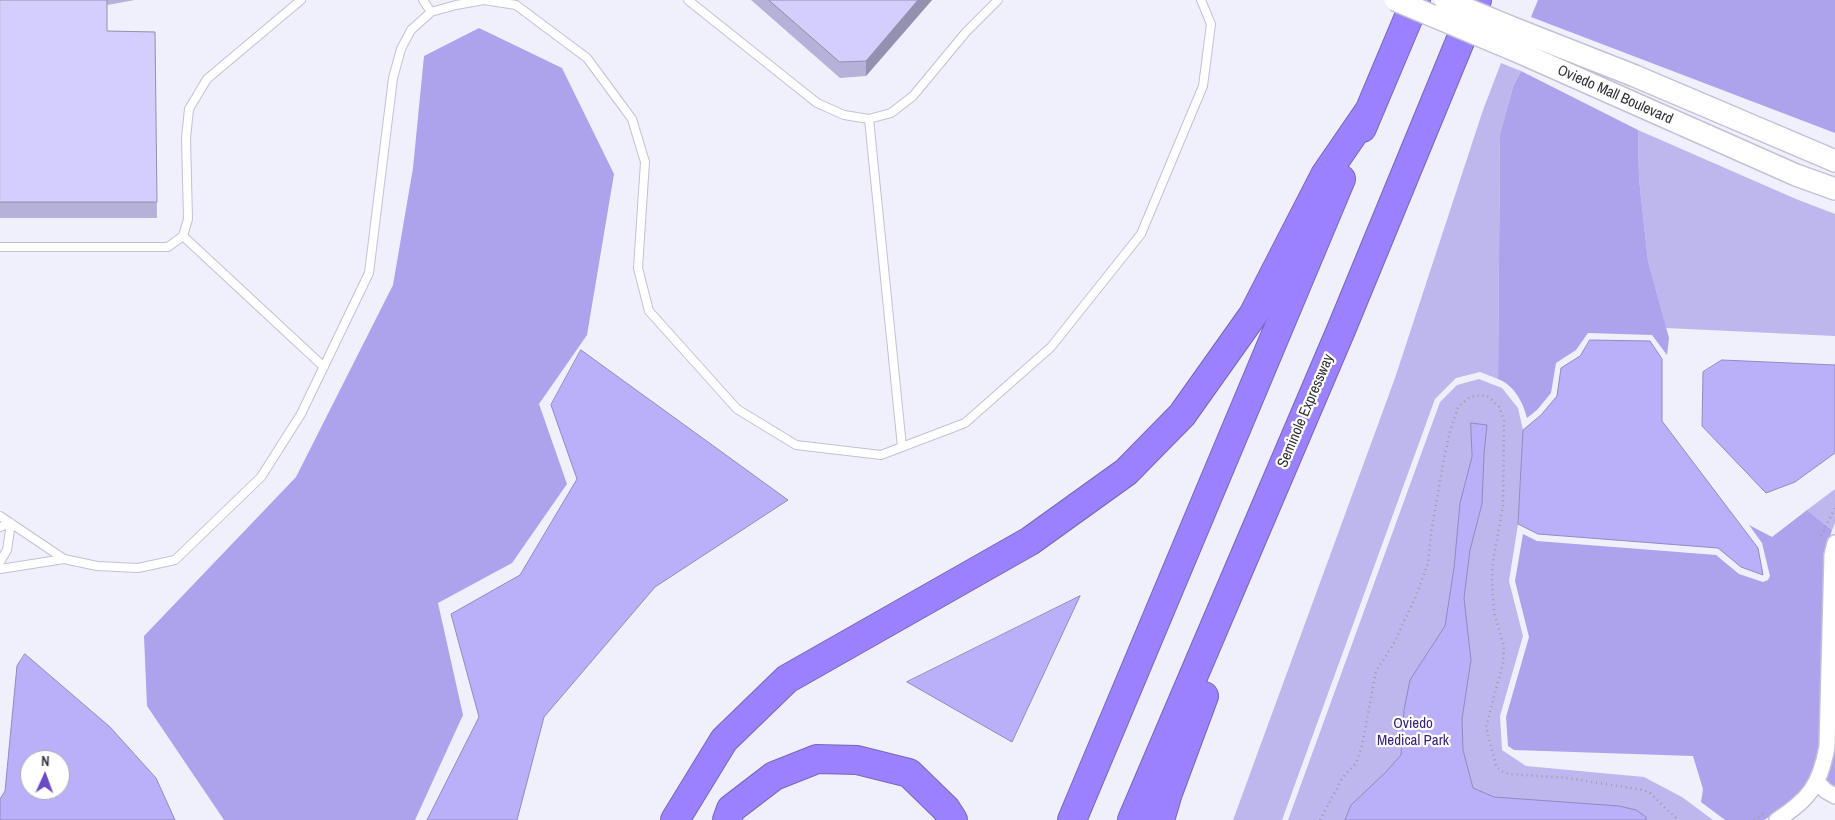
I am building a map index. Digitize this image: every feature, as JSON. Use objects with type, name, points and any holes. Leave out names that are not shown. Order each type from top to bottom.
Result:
[{"type":"highway","points":[[674,820],[724,740],[788,679],[1030,541],[1126,472],[1182,415],[1253,315],[1332,181],[1372,104],[1416,0]]},
{"type":"highway","name":"Seminole Expressway","points":[[1132,820],[1341,330],[1477,0]]},
{"type":"highway","points":[[1072,820],[1332,181]]},
{"type":"highway","points":[[1160,820],[1168,793],[1206,691],[1298,465],[1341,330]]},
{"type":"highway","points":[[727,820],[731,809],[774,776],[817,759],[857,760],[908,773],[946,809],[953,820]]},
{"type":"street","name":"Oviedo Mall Boulevard","points":[[1395,0],[1516,40],[1635,76],[1835,161]]},
{"type":"street","name":"Oviedo Mall Boulevard","points":[[1445,0],[1516,40],[1796,175],[1835,189]]},
{"type":"street","points":[[1773,815],[1797,806],[1817,782],[1823,770],[1827,747],[1832,555],[1835,543]]},
{"type":"street","points":[[1817,782],[1826,791],[1835,796]]},
{"type":"lane","points":[[0,247],[168,247],[183,236],[188,220],[186,138],[189,109],[207,79],[301,0]]},
{"type":"lane","points":[[423,0],[431,12]]},
{"type":"lane","points":[[0,569],[64,560],[97,566],[138,568],[176,560],[261,476],[301,414],[369,273],[393,78],[401,50],[411,30],[431,12],[484,0],[518,3],[586,58],[632,119],[645,162],[638,268],[650,312],[737,409],[796,445],[881,455],[965,423],[1051,347],[1141,234],[1203,86],[1211,24],[1201,0]]},
{"type":"lane","points":[[688,0],[817,103],[844,115],[869,119],[890,113],[913,96],[966,32],[998,0]]},
{"type":"lane","points":[[869,119],[902,447]]},
{"type":"lane","points":[[183,236],[324,367]]},
{"type":"lane","points":[[0,516],[64,560]]},
{"type":"lane","points":[[0,526],[11,523]]},
{"type":"lane","points":[[0,562],[6,550],[11,523]]},
{"type":"path","points":[[1320,820],[1343,777],[1356,762],[1362,746],[1376,671],[1393,645],[1416,596],[1428,563],[1431,532],[1444,460],[1450,431],[1458,407],[1470,397],[1482,395],[1489,397],[1498,407],[1504,420],[1503,506],[1493,561],[1492,580],[1494,612],[1504,646],[1503,663],[1486,727],[1496,766],[1501,771],[1509,774],[1568,778],[1643,790],[1650,793],[1678,820]]},
{"type":"path","points":[[1819,545],[1828,520],[1835,508]]},
{"type":"path","points":[[1754,820],[1773,815]]},
{"type":"green space","points":[[1501,63],[1521,71],[1513,87],[1500,134],[1498,379],[1480,372],[1456,378],[1435,399],[1282,820],[1233,820],[1395,378],[1483,110]]},
{"type":"green space","points":[[1638,130],[1835,214],[1835,336],[1666,328],[1648,261],[1639,179]]},
{"type":"green space","name":"Oviedo Medical Park","points":[[1479,379],[1502,388],[1518,408],[1523,430],[1518,524],[1509,581],[1523,636],[1500,716],[1502,750],[1526,766],[1644,777],[1682,797],[1713,820],[1288,820],[1440,402],[1457,385]]},
{"type":"green space","points":[[1835,489],[1835,523],[1832,530],[1807,510]]},
{"type":"shaded area","points":[[1538,0],[1835,0],[1835,133],[1531,17]]},
{"type":"shaded area","points":[[479,28],[562,68],[614,174],[587,335],[539,404],[567,484],[512,563],[438,603],[463,715],[415,820],[224,820],[147,706],[144,636],[296,477],[393,285],[413,168],[424,56]]},
{"type":"shaded area","points":[[1521,71],[1638,130],[1639,179],[1648,261],[1669,338],[1667,355],[1652,335],[1588,333],[1576,350],[1556,363],[1551,393],[1537,410],[1527,418],[1517,395],[1509,385],[1498,379],[1500,134],[1513,87]]},
{"type":"shaded area","points":[[1590,340],[1650,341],[1662,359],[1662,421],[1758,548],[1763,575],[1741,567],[1718,548],[1538,534],[1518,524],[1523,430],[1541,415],[1557,396],[1561,368],[1580,356]]},
{"type":"shaded area","points":[[581,350],[788,500],[655,587],[544,717],[517,820],[427,820],[479,717],[451,614],[520,575],[577,479],[551,405]]},
{"type":"shaded area","points":[[1722,360],[1835,365],[1835,453],[1795,482],[1766,493],[1702,426],[1703,372]]},
{"type":"shaded area","points":[[1471,423],[1487,425],[1482,504],[1470,550],[1464,598],[1471,660],[1462,719],[1463,750],[1473,788],[1494,797],[1619,806],[1636,810],[1646,817],[1646,820],[1345,820],[1351,805],[1401,755],[1404,710],[1410,680],[1445,626],[1454,568],[1460,503],[1472,457]]},
{"type":"shaded area","points":[[1807,510],[1832,530],[1825,554],[1820,746],[1816,767],[1811,778],[1788,804],[1764,820],[1725,820],[1701,802],[1703,789],[1693,756],[1514,750],[1508,746],[1506,717],[1529,637],[1515,581],[1523,534],[1537,541],[1716,555],[1739,574],[1763,582],[1768,580],[1770,576],[1762,543],[1749,525],[1772,537]]},
{"type":"shaded area","points":[[1080,596],[1012,742],[907,682]]},
{"type":"shaded area","points":[[25,654],[110,727],[156,778],[175,820],[0,820],[0,799],[5,791],[17,666]]},
{"type":"shaded area","points":[[1835,736],[1835,787],[1826,780]]},
{"type":"building","points":[[0,0],[107,0],[107,31],[155,32],[157,202],[0,202]]},
{"type":"building","points":[[769,0],[918,0],[866,61],[840,62]]}]
